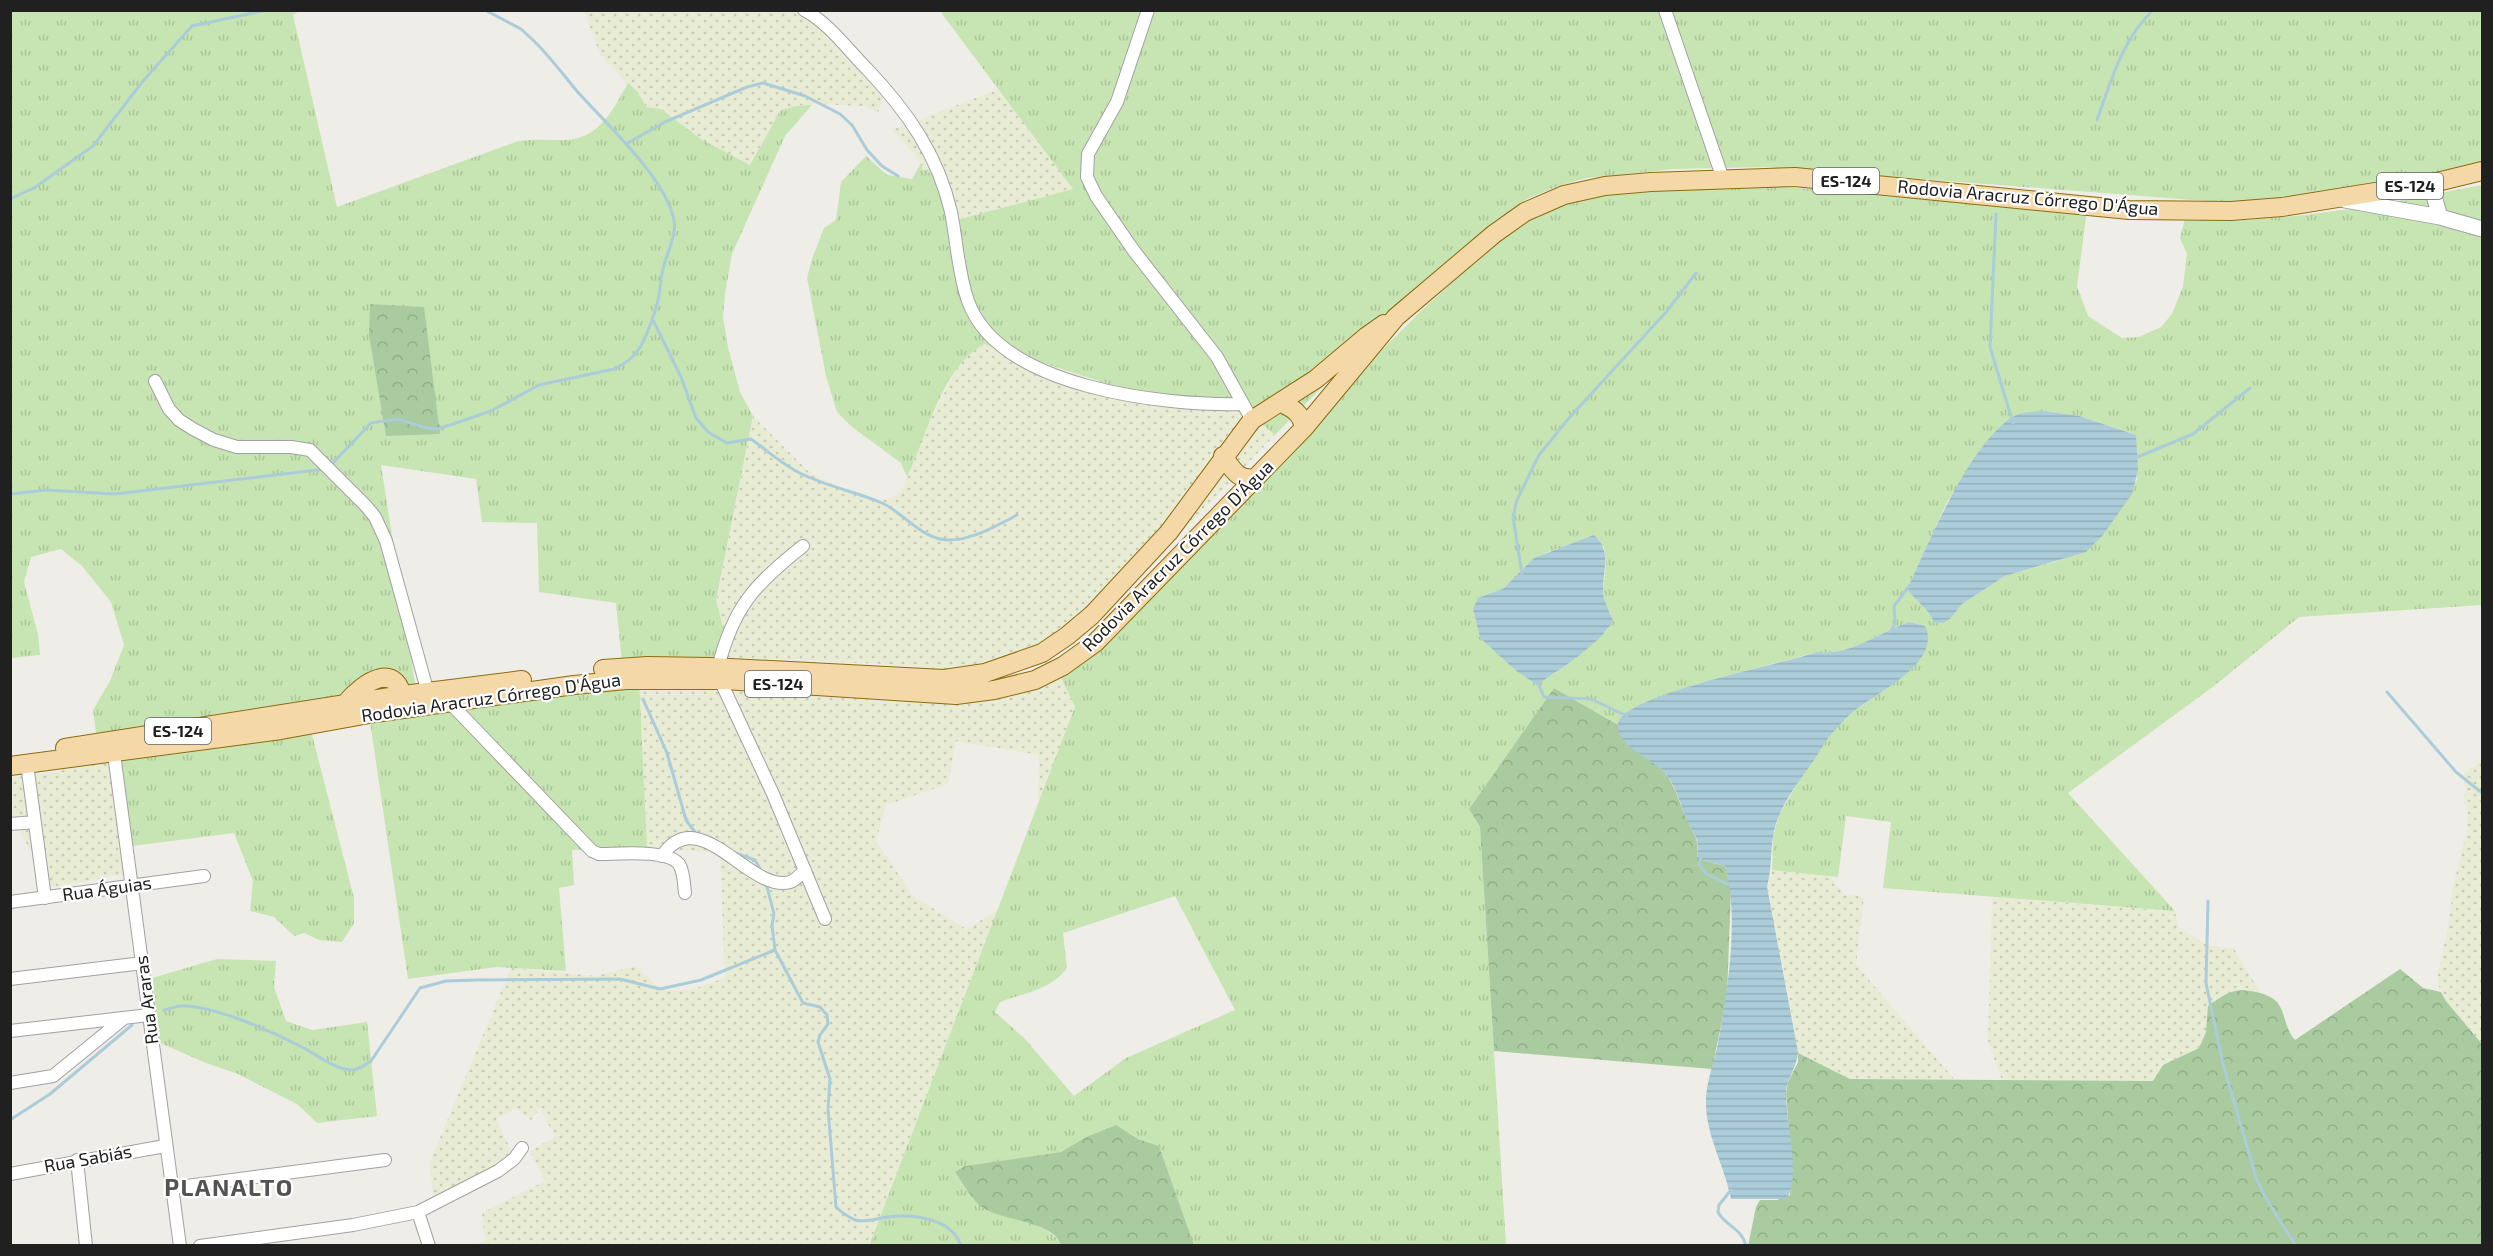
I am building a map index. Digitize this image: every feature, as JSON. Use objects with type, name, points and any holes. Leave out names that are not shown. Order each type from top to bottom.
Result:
[{"type":"main road","name":"Rodovia Aracruz Córrego D'Água","points":[[404,702],[450,703],[626,680],[719,674],[944,679],[985,674],[1026,660],[1056,645],[1092,615],[1169,532],[1223,456],[1247,412],[1280,402],[1316,379],[1367,336],[1396,317],[1494,234],[1525,212],[1554,199],[1605,186],[1795,177],[2129,210],[2231,211],[2282,207],[2437,182],[2482,171]]},
{"type":"main road","name":"Rodovia Aracruz Córrego D'Água","points":[[16,762],[114,754],[281,730],[404,702],[428,693],[625,667],[956,694],[1004,688],[1035,680],[1063,666],[1095,643],[1304,428],[1396,317]]},
{"type":"main road","points":[[1280,402],[1296,410],[1304,428]]},
{"type":"main road","points":[[1223,456],[1240,477],[1256,478]]},
{"type":"main road","name":"Rodovia Aracruz Córrego D'Água","points":[[16,762],[345,704],[361,688],[382,678],[389,677],[395,680],[404,702]]},
{"type":"street","points":[[804,10],[821,21],[862,64],[916,128],[928,149],[945,189],[968,303],[978,321],[999,344],[1032,365],[1084,386],[1165,401],[1247,412]]},
{"type":"street","points":[[1148,10],[1117,102],[1088,154],[1087,177],[1096,196],[1134,251],[1206,340],[1247,412]]},
{"type":"street","points":[[1665,10],[1723,179]]},
{"type":"street","points":[[2437,182],[2434,196],[2440,217]]},
{"type":"street","points":[[2337,198],[2440,217],[2482,229]]},
{"type":"street","points":[[155,381],[168,409],[178,420],[193,429],[214,440],[237,447],[291,447],[310,450],[366,506],[375,517],[387,541],[428,693]]},
{"type":"street","points":[[802,546],[760,581],[748,596],[729,629],[719,674],[825,919]]},
{"type":"street","points":[[450,703],[592,851],[599,854],[669,857],[682,870],[685,893]]},
{"type":"street","name":"Rua Araras","points":[[114,754],[180,1245]]},
{"type":"street","points":[[16,762],[35,822],[45,898]]},
{"type":"street","points":[[10,824],[35,822]]},
{"type":"street","points":[[662,856],[676,842],[694,838],[712,845],[752,871],[781,882],[794,880],[805,870]]},
{"type":"street","name":"Rua Águias","points":[[10,902],[204,876]]},
{"type":"street","points":[[10,979],[143,963]]},
{"type":"street","points":[[10,1031],[149,1015]]},
{"type":"street","points":[[10,1083],[53,1076],[124,1018]]},
{"type":"street","name":"Rua Sabiás","points":[[10,1174],[77,1160],[165,1146]]},
{"type":"street","points":[[200,1245],[353,1225],[418,1212],[498,1171],[514,1159],[522,1148]]},
{"type":"street","points":[[77,1160],[86,1245]]},
{"type":"street","points":[[171,1188],[385,1160]]},
{"type":"street","points":[[418,1212],[429,1245]]},
{"type":"green space","points":[[11,11],[299,11],[293,15],[337,207],[518,141],[565,140],[588,134],[604,121],[628,83],[638,92],[646,107],[661,109],[701,139],[750,165],[780,111],[795,106],[812,105],[785,136],[732,254],[725,293],[723,317],[728,347],[740,392],[753,416],[716,600],[726,640],[723,657],[622,662],[616,603],[539,592],[537,523],[482,522],[476,479],[381,465],[416,689],[96,733],[93,710],[110,681],[124,645],[111,602],[82,566],[61,549],[31,557],[24,582],[38,634],[40,655],[11,658]]},
{"type":"green space","points":[[584,11],[813,11],[884,94],[878,113],[864,106],[812,104],[780,111],[750,165],[701,139],[661,109],[646,107],[638,92],[627,84],[600,54]]},
{"type":"green space","points":[[940,11],[2482,11],[2482,166],[2340,193],[2232,203],[1765,167],[1673,169],[1587,178],[1558,186],[1529,198],[1490,224],[1434,274],[1275,435],[1252,415],[1242,411],[1165,402],[984,344],[956,369],[946,386],[907,477],[901,463],[852,427],[837,412],[826,376],[807,278],[824,228],[836,220],[841,182],[866,156],[887,175],[912,179],[921,163],[922,169],[943,179],[953,221],[1073,189]]},
{"type":"green space","points":[[999,89],[1073,189],[952,222],[943,179],[922,169],[920,160],[892,130]]},
{"type":"green space","points":[[2482,185],[2482,605],[2299,617],[2214,686],[2068,793],[2175,911],[1883,888],[1891,822],[1846,816],[1838,877],[1772,870],[1773,837],[1779,815],[1799,781],[1833,731],[1856,709],[1886,689],[1925,626],[1910,622],[1853,647],[1817,652],[1693,685],[1621,717],[1618,725],[1554,688],[1469,809],[1480,827],[1506,1245],[1194,1245],[1159,1146],[1138,1139],[1116,1125],[1086,1137],[1061,1152],[965,1166],[982,1207],[1038,1226],[1049,1232],[1061,1245],[869,1246],[1075,707],[1059,673],[1422,310],[1500,239],[1524,222],[1578,199],[1655,188],[1772,186],[2087,210],[2077,286],[2088,316],[2122,338],[2139,337],[2161,327],[2172,314],[2183,286],[2187,254],[2180,238],[2185,218],[2233,221],[2306,215],[2378,205]],"holes":[[[2061,415],[2079,416],[2136,435],[2137,480],[2064,559],[2005,576],[1962,604],[1951,618],[1934,622],[1929,613],[1907,590],[1947,502],[1995,431]],[[1604,546],[1606,564],[1603,589],[1606,607],[1611,614],[1608,630],[1557,672],[1537,685],[1515,670],[1480,638],[1473,609],[1483,596],[1504,588],[1545,553],[1557,549]],[[1175,896],[1235,1010],[1126,1058],[1074,1096],[1025,1039],[995,1012],[1000,1002],[1045,986],[1061,975],[1067,968],[1063,933]]]},
{"type":"green space","points":[[370,304],[424,307],[440,434],[386,436],[369,335]]},
{"type":"green space","points":[[984,344],[1165,402],[1242,411],[1252,415],[1275,435],[1085,633],[968,672],[882,664],[723,657],[716,601],[753,416],[808,471],[844,490],[882,501],[901,493],[927,425],[959,366],[972,351]]},
{"type":"green space","points":[[1059,673],[1075,707],[1038,805],[1039,755],[956,741],[948,784],[886,805],[876,841],[913,896],[966,929],[998,910],[869,1245],[477,1245],[485,1240],[482,1213],[545,1181],[530,1151],[555,1137],[540,1108],[531,1120],[516,1109],[496,1119],[515,1158],[434,1198],[429,1164],[511,968],[596,976],[635,966],[662,990],[691,990],[725,978],[720,853],[647,847],[639,679],[979,691]]},
{"type":"green space","points":[[639,679],[647,847],[572,850],[574,885],[559,888],[566,971],[496,967],[408,979],[369,715]]},
{"type":"green space","points":[[1554,688],[1618,725],[1631,747],[1663,771],[1675,789],[1696,838],[1697,856],[1702,860],[1725,866],[1731,889],[1727,996],[1712,1069],[1494,1051],[1480,827],[1469,809]]},
{"type":"green space","points":[[309,723],[354,898],[354,923],[342,942],[319,940],[304,933],[294,936],[274,917],[250,911],[253,881],[234,833],[132,846],[115,749]]},
{"type":"green space","points":[[116,751],[137,872],[51,887],[15,823],[11,825],[10,778],[60,771]]},
{"type":"green space","points":[[2482,760],[2482,1044],[2446,1001],[2438,984],[2438,973],[2448,928],[2453,887],[2467,830],[2468,812],[2463,800],[2466,788],[2462,775]]},
{"type":"green space","points":[[1772,870],[1830,876],[1844,894],[1864,897],[1856,965],[1955,1080],[1850,1079],[1798,1053],[1768,900],[1767,887]]},
{"type":"green space","points":[[1992,897],[2175,911],[2178,927],[2207,945],[2234,949],[2261,994],[2242,989],[2209,1006],[2206,1032],[2199,1048],[2163,1065],[2153,1081],[2002,1080],[1988,1042]]},
{"type":"green space","points":[[217,959],[276,961],[274,987],[286,1021],[312,1030],[367,1022],[377,1116],[317,1123],[297,1104],[238,1074],[158,1042],[152,978]]},
{"type":"green space","points":[[2400,969],[2423,988],[2441,992],[2482,1044],[2482,1245],[1748,1246],[1756,1207],[1760,1200],[1777,1200],[1790,1195],[1792,1165],[1786,1094],[1788,1082],[1798,1062],[1798,1053],[1850,1079],[2153,1081],[2163,1065],[2199,1048],[2206,1032],[2208,1006],[2227,994],[2245,990],[2267,995],[2273,999],[2280,1006],[2289,1031],[2295,1040]]},
{"type":"green space","points":[[1116,1125],[1138,1139],[1159,1146],[1194,1245],[1061,1245],[1056,1237],[1047,1230],[990,1212],[982,1207],[955,1172],[965,1166],[1061,1152],[1086,1137]]},
{"type":"water","points":[[2042,411],[2079,416],[2136,435],[2138,470],[2132,494],[2103,535],[2086,552],[2005,576],[1962,604],[1951,618],[1943,623],[1934,622],[1929,613],[1907,590],[1939,520],[1969,466],[1985,443],[2002,425],[2019,414]]},
{"type":"water","points":[[1594,535],[1600,541],[1605,554],[1603,593],[1613,621],[1590,647],[1537,685],[1515,670],[1480,638],[1473,609],[1478,598],[1504,588],[1534,558]]},
{"type":"water","points":[[1910,622],[1925,626],[1928,639],[1925,651],[1906,674],[1853,712],[1832,734],[1790,795],[1775,826],[1767,887],[1798,1052],[1786,1092],[1793,1177],[1791,1190],[1786,1199],[1731,1199],[1712,1138],[1706,1101],[1708,1081],[1721,1027],[1730,957],[1731,909],[1725,866],[1702,860],[1697,856],[1697,840],[1671,781],[1662,770],[1628,745],[1619,733],[1618,725],[1625,714],[1645,702],[1673,692],[1817,652],[1853,647]]},
{"type":"waterway","points":[[10,199],[34,188],[93,146],[143,81],[192,26],[267,10]]},
{"type":"waterway","points":[[330,466],[371,423],[398,419],[423,427],[441,428],[491,411],[539,385],[614,369],[631,359],[637,352],[653,318],[674,226],[669,204],[647,169],[633,152],[535,42],[521,29],[485,10]]},
{"type":"waterway","points":[[2097,120],[2125,48],[2133,34],[2153,10]]},
{"type":"waterway","points":[[626,144],[665,122],[747,87],[763,83],[805,96],[840,114],[852,125],[867,150],[882,166],[898,176]]},
{"type":"waterway","points":[[1996,214],[1990,347],[2013,423]]},
{"type":"waterway","points":[[1522,575],[1513,517],[1517,500],[1539,455],[1569,418],[1667,311],[1696,273]]},
{"type":"waterway","points":[[653,320],[681,377],[696,418],[708,432],[727,443],[751,439],[797,472],[882,503],[922,531],[939,539],[967,538],[1017,515]]},
{"type":"waterway","points":[[2135,458],[2193,434],[2250,388]]},
{"type":"waterway","points":[[10,494],[47,490],[115,494],[325,469]]},
{"type":"waterway","points":[[1890,632],[1895,624],[1894,606],[1910,585]]},
{"type":"waterway","points":[[1537,681],[1544,697],[1591,699],[1627,716]]},
{"type":"waterway","points":[[2387,692],[2456,772],[2482,793]]},
{"type":"waterway","points":[[643,699],[667,753],[686,820],[697,835]]},
{"type":"waterway","points":[[735,853],[755,860],[763,874]]},
{"type":"waterway","points":[[1701,857],[1699,864],[1705,873],[1731,886]]},
{"type":"waterway","points":[[766,883],[774,914],[772,925],[775,950],[803,1003],[820,1007],[827,1015],[828,1024],[818,1042],[830,1079],[828,1109],[836,1207],[859,1221],[898,1216],[931,1220],[949,1229],[961,1246]]},
{"type":"waterway","points":[[2208,901],[2206,983],[2223,1064],[2256,1177],[2265,1197],[2296,1246]]},
{"type":"waterway","points":[[164,1010],[180,1006],[195,1007],[227,1015],[277,1035],[332,1064],[353,1070],[371,1061],[420,988],[446,981],[620,979],[660,989],[701,980],[775,950]]},
{"type":"waterway","points":[[10,1120],[50,1094],[132,1025]]},
{"type":"waterway","points":[[1731,1190],[1719,1205],[1718,1212],[1741,1235],[1746,1246]]},
{"type":"district","name":"PLANALTO","points":[[229,1188]]}]
